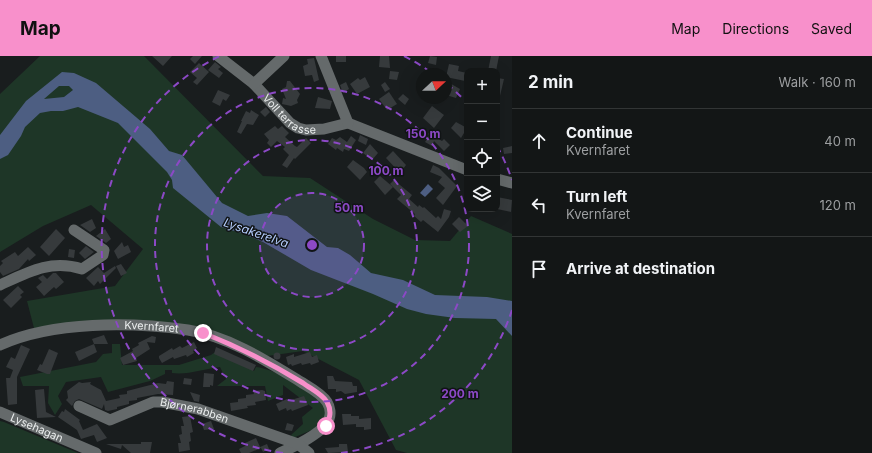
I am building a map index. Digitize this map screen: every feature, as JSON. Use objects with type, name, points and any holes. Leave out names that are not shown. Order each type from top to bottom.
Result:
[{"type":"street","name":"Voll terrasse","points":[[218,56],[254,84],[290,123],[298,128],[319,130],[348,123]]},
{"type":"street","name":"Voll terrasse","points":[[254,84],[284,56]]},
{"type":"street","points":[[321,56],[348,123],[464,169]]},
{"type":"street","points":[[500,180],[512,183]]},
{"type":"street","points":[[0,285],[31,271],[52,266],[70,265],[82,269],[103,255],[105,252],[74,230]]},
{"type":"street","name":"Kvernfaret","points":[[0,345],[23,336],[48,330],[117,325],[188,330],[203,333],[258,356],[318,393],[327,401],[330,414],[326,426],[298,444],[280,453]]},
{"type":"street","name":"Bjørnerabben","points":[[79,406],[110,420],[153,402],[162,402],[198,409],[298,444],[309,453]]},
{"type":"street","name":"Lysehagan","points":[[0,412],[96,453]]},
{"type":"green space","points":[[40,56],[144,56],[263,176],[310,178],[373,219],[415,240],[450,241],[471,216],[512,234],[512,453],[407,453],[396,450],[359,380],[303,351],[260,357],[187,327],[34,328],[27,301],[115,286],[143,249],[91,205],[43,226],[0,252],[0,94]]},
{"type":"green space","points":[[112,344],[120,344],[122,365],[179,365],[211,355],[215,352],[254,371],[256,367],[284,376],[304,388],[321,401],[326,408],[328,417],[314,429],[293,438],[291,435],[303,424],[302,417],[313,408],[283,385],[283,395],[268,401],[265,386],[217,386],[226,379],[220,367],[184,373],[172,373],[172,370],[165,370],[165,374],[150,381],[108,392],[101,377],[66,382],[58,396],[62,404],[55,415],[48,403],[49,386],[23,386],[20,377],[96,362],[103,354],[112,353]]},
{"type":"green space","points":[[0,421],[4,422],[78,453],[0,453]]},
{"type":"water","name":"Lysakerelva","points":[[62,72],[74,73],[96,83],[150,129],[169,151],[182,155],[222,203],[248,216],[267,213],[287,216],[327,247],[338,248],[350,255],[371,273],[403,280],[435,295],[487,297],[512,301],[512,336],[496,319],[455,318],[426,314],[407,309],[311,270],[263,242],[221,227],[173,188],[172,180],[167,172],[118,123],[78,107],[63,111],[40,113],[25,127],[21,136],[8,155],[0,159],[0,135],[26,101]],"holes":[[[59,86],[69,86],[73,90],[64,97],[44,99]]]},
{"type":"water","points":[[428,184],[433,189],[425,197],[420,193]]},
{"type":"building","points":[[152,56],[172,56],[163,66]]},
{"type":"building","points":[[193,56],[202,56],[195,64],[190,59]]},
{"type":"building","points":[[336,56],[346,56],[346,62],[336,62]]},
{"type":"building","points":[[380,56],[389,56],[390,68],[379,67]]},
{"type":"building","points":[[430,56],[437,57],[436,65],[428,63]]},
{"type":"building","points":[[491,56],[499,56],[497,68],[489,68]]},
{"type":"building","points":[[314,58],[319,80],[314,82],[312,75],[305,76],[303,66],[308,64],[307,59]]},
{"type":"building","points":[[215,62],[221,67],[218,69],[223,73],[219,78],[208,70]]},
{"type":"building","points":[[199,63],[209,72],[197,85],[193,82],[197,78],[190,72]]},
{"type":"building","points":[[449,64],[459,66],[458,71],[464,72],[464,81],[452,78],[452,68],[448,68]]},
{"type":"building","points":[[390,71],[399,72],[397,80],[389,79]]},
{"type":"building","points":[[365,77],[370,87],[357,94],[350,84],[358,78],[360,80]]},
{"type":"building","points":[[500,78],[504,79],[500,96]]},
{"type":"building","points":[[287,81],[290,81],[300,94],[297,100],[298,103],[291,106],[282,104],[283,98],[286,99],[282,89],[286,87]]},
{"type":"building","points":[[346,82],[349,89],[343,93],[340,85]]},
{"type":"building","points":[[385,82],[390,89],[385,92],[381,85]]},
{"type":"building","points":[[452,84],[460,89],[456,98],[452,97]]},
{"type":"building","points":[[218,90],[230,95],[226,101],[223,99],[220,106],[212,102]]},
{"type":"building","points":[[389,92],[397,104],[387,110],[379,99]]},
{"type":"building","points":[[403,94],[409,99],[405,105],[398,99]]},
{"type":"building","points":[[318,97],[332,101],[330,109],[315,108]]},
{"type":"building","points":[[432,106],[444,115],[434,128],[423,118]]},
{"type":"building","points":[[266,107],[270,112],[265,117],[260,112]]},
{"type":"building","points":[[251,110],[259,115],[253,125],[247,124],[241,134],[237,132],[246,111],[250,113]]},
{"type":"building","points":[[456,122],[464,126],[464,133],[461,138],[451,128]]},
{"type":"building","points":[[275,126],[278,129],[282,126],[289,133],[285,137],[297,147],[306,138],[311,143],[295,159],[294,158],[287,168],[282,165],[289,155],[283,149],[285,147],[277,141],[271,147],[267,143],[269,140],[264,134]]},
{"type":"building","points":[[428,133],[442,141],[444,139],[450,145],[444,151],[434,141],[432,146],[425,142],[429,136]]},
{"type":"building","points":[[360,135],[368,139],[366,145],[358,141]]},
{"type":"building","points":[[351,136],[356,140],[349,151],[344,149],[343,152],[337,148],[336,150],[328,144],[332,138],[336,140],[340,137],[347,142]]},
{"type":"building","points":[[370,144],[378,153],[372,160],[363,153]]},
{"type":"building","points":[[512,146],[512,153],[504,154],[503,148]]},
{"type":"building","points":[[393,151],[406,165],[400,173],[386,158]]},
{"type":"building","points":[[353,160],[367,172],[360,180],[347,167]]},
{"type":"building","points":[[433,165],[439,168],[457,186],[443,205],[436,198],[445,188],[438,182],[442,177],[430,172]]},
{"type":"building","points":[[380,176],[393,187],[385,195],[374,182]]},
{"type":"building","points":[[394,180],[412,195],[409,199],[418,207],[419,205],[423,208],[424,207],[436,218],[438,216],[441,219],[444,209],[451,211],[449,217],[438,232],[423,220],[421,222],[414,216],[415,214],[397,199],[401,195],[390,184]]},
{"type":"building","points":[[500,198],[512,200],[511,212],[500,210]]},
{"type":"building","points":[[459,217],[468,226],[460,232],[452,224]]},
{"type":"building","points":[[92,219],[96,228],[90,232],[80,225]]},
{"type":"building","points":[[56,229],[65,238],[49,256],[40,247]]},
{"type":"building","points":[[105,229],[111,239],[106,243],[96,236]]},
{"type":"building","points":[[122,242],[124,247],[128,245],[131,252],[118,259],[114,251]]},
{"type":"building","points":[[86,246],[94,252],[85,259],[79,253]]},
{"type":"building","points":[[28,247],[36,255],[29,261],[28,259],[19,269],[3,276],[0,272],[0,266],[3,263],[1,261],[15,252],[18,256]]},
{"type":"building","points":[[69,249],[75,250],[74,258],[68,257]]},
{"type":"building","points":[[121,264],[127,273],[121,276],[116,266]]},
{"type":"building","points":[[115,266],[116,268],[100,284],[98,281],[94,286],[86,278],[98,267],[104,273]]},
{"type":"building","points":[[53,273],[56,273],[64,282],[56,289],[54,287],[44,296],[36,287],[42,282],[38,278],[43,275],[47,279]]},
{"type":"building","points":[[18,286],[24,292],[20,295],[22,297],[11,308],[3,300]]},
{"type":"building","points":[[104,335],[108,344],[94,344],[92,339]]},
{"type":"building","points":[[152,336],[156,337],[155,343],[147,342],[150,349],[136,358],[137,361],[123,365],[120,358],[133,351],[132,349],[139,345],[138,343]]},
{"type":"building","points":[[194,342],[197,348],[193,351],[194,353],[187,357],[186,355],[174,359],[173,357],[162,363],[159,358],[159,356],[172,348],[173,350],[180,346],[182,348]]},
{"type":"building","points":[[94,344],[97,352],[79,361],[75,352]]},
{"type":"building","points":[[21,345],[30,349],[17,377],[17,404],[8,405],[6,378],[10,378],[13,370],[6,367],[11,357],[15,359]]},
{"type":"building","points":[[216,347],[256,365],[253,371],[214,354]]},
{"type":"building","points":[[49,349],[58,353],[50,374],[47,374],[37,370],[40,364],[42,365]]},
{"type":"building","points":[[310,352],[312,357],[317,355],[319,362],[311,365],[310,363],[302,365],[301,363],[292,366],[291,364],[288,365],[286,357],[294,354],[294,357]]},
{"type":"building","points":[[277,353],[280,356],[277,359],[274,356]]},
{"type":"building","points":[[204,373],[214,374],[213,386],[210,385],[210,387],[203,387]]},
{"type":"building","points":[[327,376],[333,376],[335,381],[352,382],[353,386],[357,386],[357,392],[345,394],[341,391],[336,392],[336,389],[328,389]]},
{"type":"building","points":[[184,378],[192,379],[191,385],[183,384]]},
{"type":"building","points":[[167,381],[174,382],[173,395],[158,394],[137,398],[137,400],[129,401],[129,404],[108,411],[105,410],[104,404],[102,409],[79,399],[75,401],[72,406],[66,400],[68,398],[67,391],[79,382],[91,382],[90,384],[101,390],[106,401],[120,398],[119,395],[127,394],[127,391],[158,383],[166,384]]},
{"type":"building","points":[[44,389],[46,412],[56,417],[37,418],[35,390]]},
{"type":"building","points":[[253,391],[265,391],[266,400],[255,402],[256,405],[247,406],[248,408],[231,411],[230,403],[238,402],[238,399],[246,398],[246,395],[254,394]]},
{"type":"building","points":[[190,392],[200,395],[199,402],[194,401]]},
{"type":"building","points":[[304,396],[308,405],[292,411],[291,409],[287,411],[286,408],[279,411],[276,404],[287,399],[288,401]]},
{"type":"building","points":[[65,409],[80,420],[79,421],[83,430],[97,424],[107,438],[97,442],[94,435],[81,439],[77,430],[58,417],[62,411],[64,412]]},
{"type":"building","points":[[342,414],[359,416],[359,419],[371,418],[371,429],[364,430],[364,427],[356,427],[356,424],[343,425]]},
{"type":"building","points":[[190,416],[193,432],[190,433],[190,450],[179,452],[178,443],[181,443],[179,435],[182,434],[181,426],[184,426],[182,417]]},
{"type":"building","points":[[211,421],[214,429],[204,430],[202,424]]},
{"type":"building","points":[[287,423],[294,425],[292,431],[285,430]]},
{"type":"building","points":[[256,438],[260,447],[267,444],[269,449],[263,452],[261,448],[249,453],[241,453],[239,449],[247,445],[245,443]]},
{"type":"building","points":[[141,442],[152,442],[150,453],[131,453],[122,445],[121,449],[106,444],[141,444]]},
{"type":"building","points":[[339,444],[347,444],[348,452],[328,453],[325,448],[339,447]]},
{"type":"route","points":[[203,333],[258,356],[318,393],[327,401],[330,409],[329,419],[326,426]]}]
